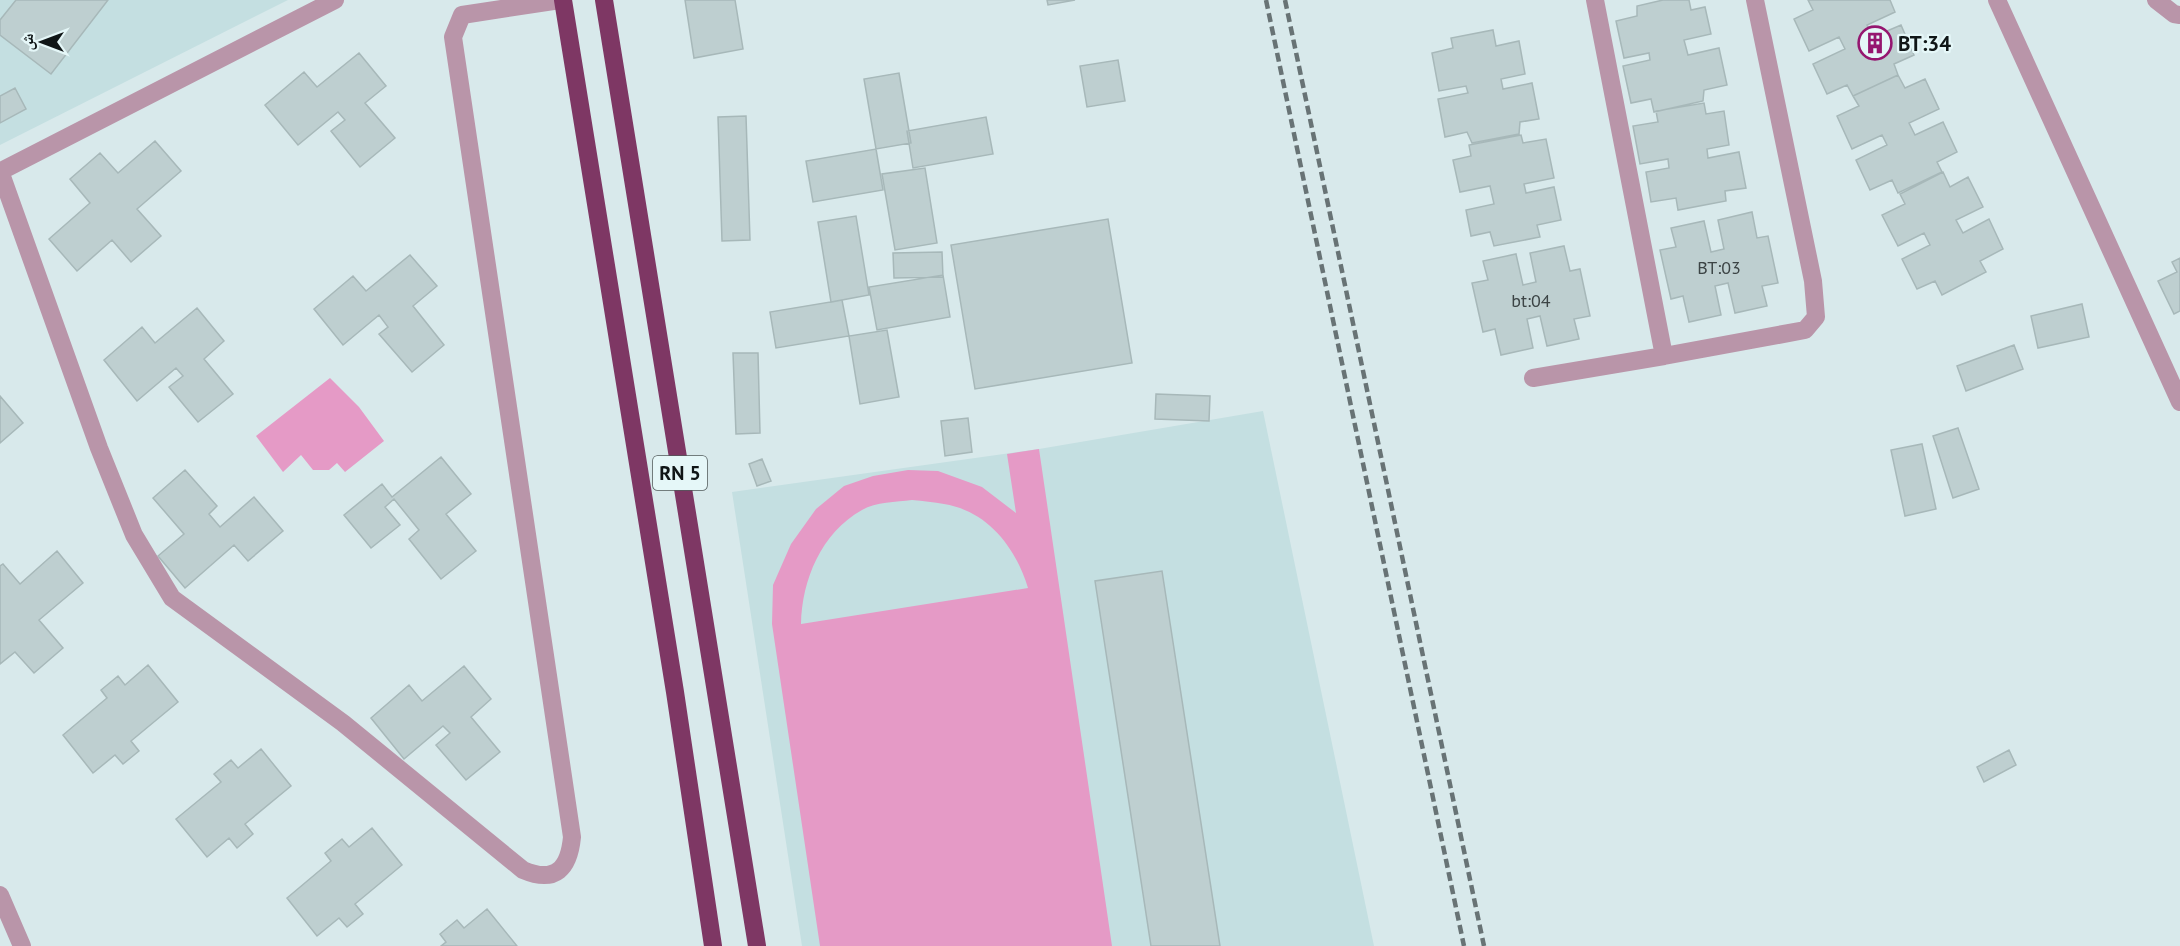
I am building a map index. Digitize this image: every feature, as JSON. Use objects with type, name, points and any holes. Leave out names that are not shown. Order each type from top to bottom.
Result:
[{"type":"highway","name":"RN 5","points":[[562,0],[673,680],[713,946]]},
{"type":"highway","name":"RN 5","points":[[604,0],[757,946]]},
{"type":"street","points":[[335,0],[0,171],[99,448],[134,536],[172,598],[343,723],[524,870],[537,876],[550,876],[563,866],[570,855],[572,837],[453,37],[462,15],[562,0]]},
{"type":"street","points":[[1595,0],[1664,356]]},
{"type":"street","points":[[1533,378],[1805,330],[1816,317],[1813,281],[1755,0]]},
{"type":"street","points":[[1996,0],[2180,402]]},
{"type":"street","points":[[2156,0],[2174,14],[2180,15]]},
{"type":"street","points":[[1,898],[22,946]]},
{"type":"shaded area","points":[[0,0],[288,0],[0,145]]},
{"type":"shaded area","points":[[330,378],[359,407],[384,441],[345,472],[337,463],[329,470],[313,470],[301,455],[283,472],[256,436]]},
{"type":"shaded area","points":[[1263,411],[1374,946],[802,946],[732,492],[1039,449]]},
{"type":"shaded area","points":[[1039,449],[1112,946],[820,946],[772,624],[773,585],[791,544],[816,509],[844,486],[873,476],[908,470],[938,471],[982,487],[1016,513],[1007,454]],"holes":[[[912,500],[960,508],[987,523],[1008,546],[1023,573],[1028,588],[801,624],[802,607],[810,575],[816,559],[835,531],[868,507]]]},
{"type":"building","points":[[16,0],[108,0],[51,74],[0,35],[0,20]]},
{"type":"building","points":[[685,0],[735,0],[743,49],[694,58]]},
{"type":"building","points":[[1047,0],[1075,0],[1048,5]]},
{"type":"building","points":[[1663,0],[1689,0],[1691,10],[1705,7],[1711,34],[1684,40],[1688,55],[1719,48],[1727,85],[1704,90],[1703,101],[1654,112],[1651,99],[1631,103],[1623,66],[1650,60],[1649,53],[1624,58],[1616,21],[1637,16],[1637,6]]},
{"type":"building","name":"BT:34","points":[[1808,0],[1890,0],[1895,12],[1867,25],[1873,37],[1901,25],[1914,55],[1894,64],[1898,75],[1853,96],[1847,85],[1827,94],[1813,64],[1845,49],[1839,37],[1809,51],[1794,19],[1813,10]]},
{"type":"building","points":[[1493,30],[1496,46],[1519,41],[1525,74],[1501,79],[1503,89],[1532,83],[1539,119],[1520,122],[1519,134],[1472,143],[1467,132],[1445,137],[1438,99],[1468,93],[1466,86],[1439,91],[1432,53],[1453,48],[1451,38]]},
{"type":"building","points":[[359,53],[386,86],[365,103],[395,138],[360,167],[331,131],[345,120],[338,112],[298,145],[265,105],[304,72],[317,87]]},
{"type":"building","points":[[1118,60],[1125,101],[1087,107],[1080,66]]},
{"type":"building","points":[[899,73],[911,143],[876,149],[864,79]]},
{"type":"building","points":[[1898,75],[1905,88],[1925,79],[1939,109],[1909,123],[1915,135],[1943,122],[1957,152],[1937,162],[1942,172],[1898,193],[1892,180],[1870,190],[1856,160],[1887,145],[1882,135],[1852,149],[1837,116],[1859,106],[1853,96]]},
{"type":"building","points":[[15,88],[26,109],[0,123],[0,96]]},
{"type":"building","points":[[1704,103],[1706,114],[1724,111],[1729,145],[1707,149],[1708,158],[1739,152],[1746,188],[1725,191],[1726,201],[1678,210],[1676,198],[1651,202],[1646,172],[1669,168],[1668,159],[1640,164],[1633,126],[1658,122],[1656,111]]},
{"type":"building","points":[[746,116],[750,240],[722,241],[718,117]]},
{"type":"building","points":[[986,117],[993,154],[913,168],[907,131]]},
{"type":"building","points":[[1521,135],[1523,143],[1546,139],[1554,178],[1524,184],[1526,193],[1554,187],[1561,220],[1537,225],[1540,237],[1494,246],[1490,232],[1471,236],[1466,210],[1494,204],[1490,186],[1460,192],[1453,160],[1471,156],[1469,145]]},
{"type":"building","points":[[155,141],[181,171],[137,209],[161,236],[131,262],[112,240],[77,271],[49,239],[90,203],[70,179],[100,153],[118,173]]},
{"type":"building","points":[[876,149],[883,190],[813,202],[806,161]]},
{"type":"building","points":[[925,168],[937,243],[895,250],[882,174]]},
{"type":"building","points":[[1943,172],[1950,187],[1968,177],[1983,207],[1956,220],[1963,233],[1989,219],[2003,249],[1980,261],[1986,272],[1942,295],[1935,281],[1917,289],[1902,259],[1930,245],[1924,233],[1898,246],[1882,215],[1905,204],[1900,194]]},
{"type":"building","points":[[1752,212],[1757,238],[1768,236],[1778,283],[1762,286],[1767,306],[1735,313],[1728,283],[1715,286],[1721,315],[1689,322],[1683,296],[1671,299],[1660,250],[1676,247],[1671,228],[1704,221],[1711,252],[1724,249],[1718,220]]},
{"type":"building","points":[[856,216],[869,295],[831,302],[818,222]]},
{"type":"building","points":[[1108,219],[1132,363],[975,389],[951,245]]},
{"type":"building","points":[[1564,246],[1570,271],[1580,269],[1590,316],[1574,319],[1579,339],[1547,346],[1540,316],[1527,319],[1533,348],[1501,355],[1495,329],[1483,332],[1472,283],[1488,280],[1483,261],[1516,254],[1523,285],[1536,282],[1530,253]]},
{"type":"building","points":[[942,252],[943,277],[894,278],[893,253]]},
{"type":"building","points":[[410,255],[437,286],[413,306],[444,345],[412,372],[379,334],[388,327],[379,315],[343,345],[314,309],[353,276],[366,291]]},
{"type":"building","points":[[2180,258],[2180,311],[2174,314],[2158,281],[2177,272],[2172,262]]},
{"type":"building","points":[[943,275],[950,317],[877,330],[869,287]]},
{"type":"building","points":[[842,300],[849,336],[776,348],[770,312]]},
{"type":"building","points":[[2082,304],[2089,337],[2038,348],[2031,316]]},
{"type":"building","points":[[197,308],[224,341],[204,359],[233,394],[198,422],[169,387],[183,376],[176,368],[137,401],[104,360],[142,327],[155,343]]},
{"type":"building","points":[[887,330],[899,397],[860,404],[849,336]]},
{"type":"building","points":[[2014,345],[2023,369],[1966,391],[1957,366]]},
{"type":"building","points":[[733,353],[758,353],[760,433],[736,434]]},
{"type":"building","points":[[1156,394],[1210,396],[1209,421],[1155,419]]},
{"type":"building","points":[[0,396],[23,423],[0,443]]},
{"type":"building","points":[[968,418],[972,452],[945,456],[941,421]]},
{"type":"building","points":[[1958,428],[1979,489],[1953,498],[1933,436]]},
{"type":"building","points":[[1922,444],[1936,509],[1905,516],[1891,450]]},
{"type":"building","points":[[441,457],[471,494],[446,514],[476,551],[441,579],[409,539],[419,530],[394,499],[385,507],[400,525],[371,548],[344,515],[382,484],[392,497]]},
{"type":"building","points":[[762,459],[771,481],[757,486],[749,464]]},
{"type":"building","points":[[185,470],[217,506],[209,514],[220,527],[254,497],[283,531],[248,561],[234,545],[185,588],[158,556],[184,534],[153,498]]},
{"type":"building","points":[[57,551],[83,583],[39,620],[63,648],[34,673],[15,652],[0,664],[0,566],[3,564],[20,584]]},
{"type":"building","points":[[1162,571],[1220,946],[1151,946],[1095,581]]},
{"type":"building","points":[[148,665],[178,702],[131,741],[139,751],[123,764],[115,755],[93,773],[63,735],[107,698],[101,690],[118,676],[125,685]]},
{"type":"building","points":[[464,666],[491,699],[471,717],[500,752],[466,780],[436,745],[450,733],[443,726],[404,759],[371,718],[409,685],[422,701]]},
{"type":"building","points":[[261,749],[291,786],[245,824],[253,834],[237,848],[229,838],[207,857],[176,819],[221,782],[214,774],[231,760],[238,768]]},
{"type":"building","points":[[2009,750],[2016,765],[1984,782],[1977,767]]},
{"type":"building","points":[[372,828],[402,865],[355,904],[363,914],[347,927],[339,918],[317,936],[287,898],[331,861],[325,853],[342,839],[349,847]]},
{"type":"building","points":[[487,909],[517,946],[441,946],[446,942],[440,934],[457,920],[464,928]]},
{"type":"railway","points":[[1266,0],[1464,946]]},
{"type":"railway","points":[[1285,0],[1484,946]]},
{"type":"place","name":"BT:34","points":[[1875,43]]}]
